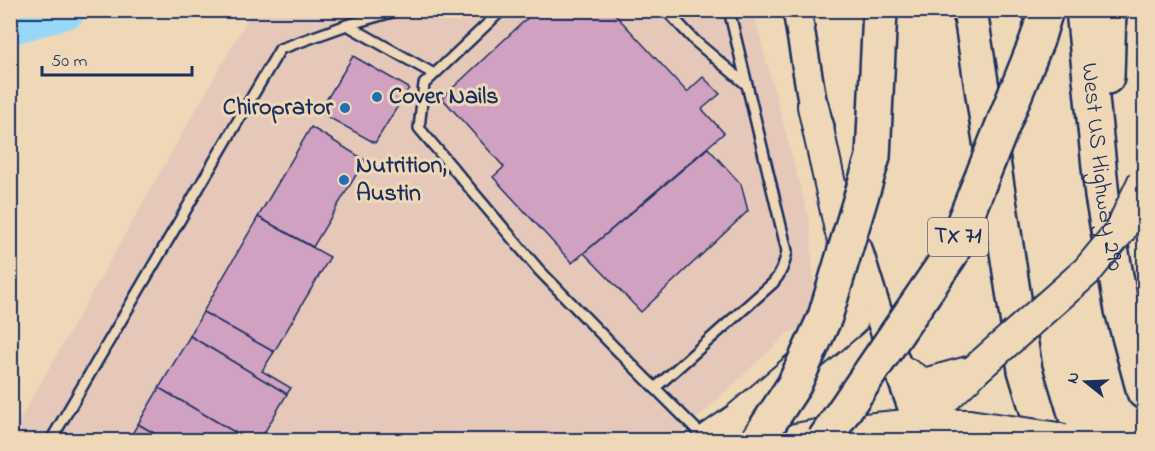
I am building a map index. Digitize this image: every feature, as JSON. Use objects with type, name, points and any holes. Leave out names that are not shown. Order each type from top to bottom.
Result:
[{"type":"highway","points":[[758,441],[794,385],[825,317],[873,157],[880,10]]},
{"type":"highway","points":[[970,10],[1025,370],[1046,441]]},
{"type":"highway","name":"TX 71","points":[[824,441],[951,254],[1037,40],[1046,10]]},
{"type":"highway","name":"West US Highway 290","points":[[1083,10],[1102,196],[1122,310],[1144,392]]},
{"type":"highway","points":[[1102,196],[1109,10]]},
{"type":"main road","points":[[707,441],[737,419],[853,320],[854,281],[839,225],[813,106],[797,10]]},
{"type":"main road","points":[[813,106],[897,368],[915,435]]},
{"type":"main road","points":[[915,435],[975,370],[1087,271],[1120,231],[1144,180]]},
{"type":"main road","points":[[897,368],[924,384],[975,370]]},
{"type":"main road","points":[[944,441],[969,425]]},
{"type":"main road","points":[[791,441],[832,432],[915,435],[969,425],[1052,437],[1063,441]]},
{"type":"lane","points":[[51,441],[280,49],[347,25],[399,10]]},
{"type":"lane","points":[[502,10],[424,84],[419,128],[539,270],[656,388],[773,283],[786,262],[787,251],[729,10]]},
{"type":"lane","points":[[666,10],[695,41],[747,85]]},
{"type":"lane","points":[[347,25],[434,74]]},
{"type":"lane","points":[[648,380],[707,441]]},
{"type":"shaded area","points":[[252,11],[753,11],[810,223],[813,278],[853,320],[789,332],[674,440],[11,440],[11,435]]},
{"type":"building","points":[[536,10],[611,10],[687,92],[703,77],[720,94],[702,109],[724,133],[572,263],[493,177],[504,167],[442,98]]},
{"type":"building","points":[[353,56],[409,88],[375,143],[319,112]]},
{"type":"building","points":[[311,127],[365,160],[313,247],[258,217]]},
{"type":"building","points":[[708,148],[741,184],[748,211],[641,312],[584,253]]},
{"type":"building","points":[[258,217],[330,257],[274,352],[203,312]]},
{"type":"building","points":[[203,312],[274,352],[262,371],[291,388],[287,394],[190,336]]},
{"type":"building","points":[[190,336],[287,394],[260,440],[241,440],[243,437],[159,388]]},
{"type":"building","points":[[159,388],[243,437],[241,440],[166,440],[138,424]]},
{"type":"building","points":[[138,424],[166,440],[128,440]]},
{"type":"waterway","points":[[10,27],[68,10]]},
{"type":"place","name":"Cover Nails","points":[[377,97]]},
{"type":"place","name":"Chiroprator","points":[[345,108]]},
{"type":"place","name":"Nutrition, Austin","points":[[344,180]]}]
